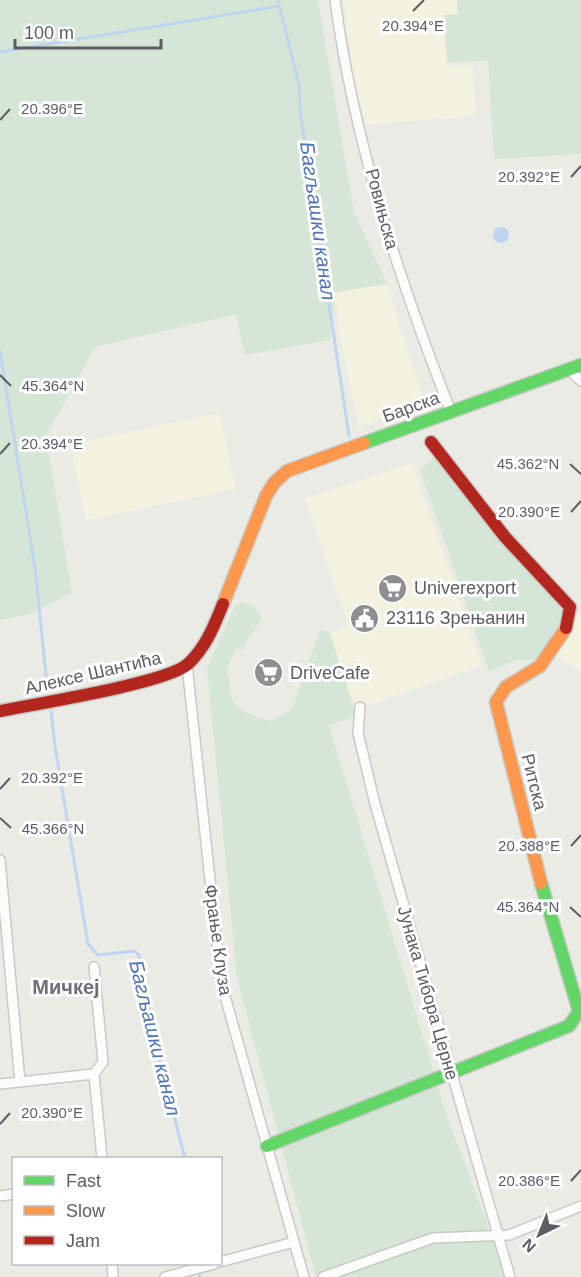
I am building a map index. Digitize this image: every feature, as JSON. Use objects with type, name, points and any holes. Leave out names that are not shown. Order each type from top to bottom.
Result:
[{"type":"street","name":"Ровињска","points":[[335,0],[351,98],[382,217],[422,338],[451,412]]},
{"type":"street","name":"Барска","points":[[264,500],[274,483],[291,469],[575,367]]},
{"type":"street","points":[[575,367],[581,381]]},
{"type":"street","name":"Ритска","points":[[267,1146],[569,1026],[579,1011],[535,861],[496,702],[497,694],[506,686],[534,671],[544,660],[565,630],[571,615],[567,603],[505,537],[431,442]]},
{"type":"street","name":"Алексе Шантића","points":[[0,711],[156,678],[187,666],[209,638],[264,500]]},
{"type":"street","name":"Фрање Клуза","points":[[187,666],[221,982],[304,1277]]},
{"type":"street","name":"Јунака Тибора Церне","points":[[360,707],[358,733],[360,746],[450,1074],[510,1277]]},
{"type":"street","points":[[0,861],[20,1082]]},
{"type":"street","points":[[94,967],[103,1062],[94,1074],[102,1157]]},
{"type":"street","points":[[0,1084],[94,1074]]},
{"type":"street","points":[[323,1277],[433,1238],[497,1237],[581,1206]]},
{"type":"street","points":[[222,1261],[294,1242]]},
{"type":"street","points":[[165,1277],[207,1265]]},
{"type":"shaded area","points":[[0,0],[318,0],[354,212],[387,284],[335,292],[330,340],[245,355],[236,314],[95,347],[46,436],[72,593],[30,614],[0,620]]},
{"type":"shaded area","points":[[343,0],[457,0],[458,14],[444,15],[448,67],[473,66],[476,116],[366,125],[353,75]]},
{"type":"shaded area","points":[[457,0],[581,0],[581,154],[494,159],[488,61],[447,62],[444,15],[458,14]]},
{"type":"shaded area","points":[[387,284],[425,404],[359,427],[339,335],[335,292]]},
{"type":"shaded area","points":[[220,413],[236,489],[86,520],[70,444]]},
{"type":"shaded area","points":[[440,452],[566,610],[539,660],[518,660],[489,671],[420,470]]},
{"type":"shaded area","points":[[412,463],[482,666],[356,709],[330,633],[349,626],[305,499]]},
{"type":"shaded area","points":[[240,603],[253,605],[262,617],[243,650],[236,648],[226,671],[231,695],[237,706],[259,718],[271,721],[292,709],[320,630],[330,633],[356,716],[329,725],[446,1113],[507,1277],[316,1277],[237,978],[207,668],[235,606]]},
{"type":"shaded area","points":[[578,614],[581,616],[581,672],[552,653]]},
{"type":"water","points":[[501,227],[509,235],[501,243],[493,235]]},
{"type":"waterway","name":"Багљашки канал","points":[[278,0],[299,85],[300,111],[349,436]]},
{"type":"waterway","name":"Багљашки канал","points":[[0,52],[279,6]]},
{"type":"waterway","name":"Багљашки канал","points":[[0,351],[35,568],[47,685]]},
{"type":"waterway","name":"Багљашки канал","points":[[51,711],[88,944],[98,955],[134,951],[139,955],[161,1067],[185,1157]]},
{"type":"waterway","name":"Багљашки канал","points":[[199,1273],[200,1277]]},
{"type":"traffic: fast","points":[[364,443],[581,365]]},
{"type":"traffic: fast","points":[[267,1146],[569,1026],[579,1011],[541,883]]},
{"type":"traffic: slow","points":[[223,604],[266,496],[274,483],[287,471],[364,443]]},
{"type":"traffic: slow","points":[[541,883],[496,702],[506,687],[540,666],[566,628]]},
{"type":"traffic: jam","points":[[431,442],[505,537],[570,607],[566,628]]},
{"type":"traffic: jam","points":[[0,711],[129,685],[175,671],[188,664],[200,651],[223,604]]},
{"type":"place","name":"Univerexport","points":[[393,588]]},
{"type":"place","name":"23116 Зрењанин","points":[[365,618]]},
{"type":"place","name":"DriveCafe","points":[[269,673]]},
{"type":"district","name":"Мичкеј","points":[[66,987]]}]
